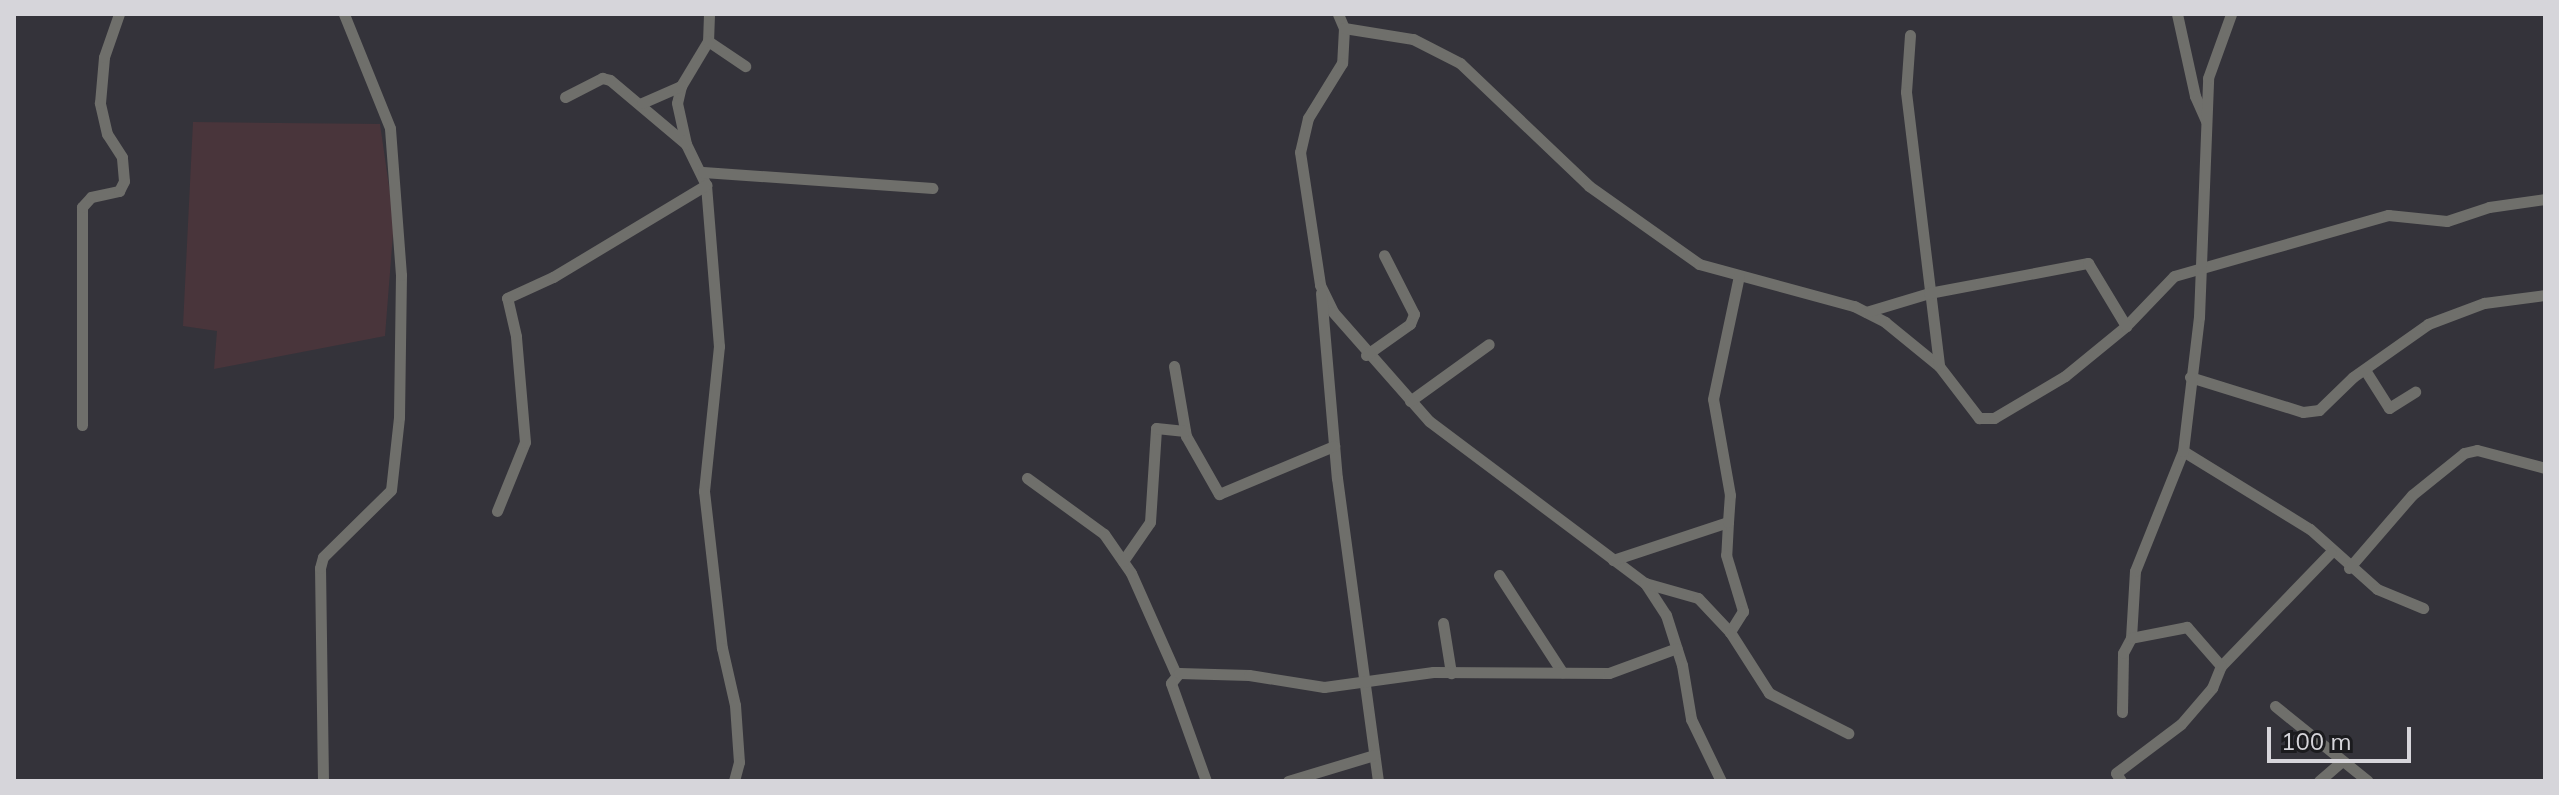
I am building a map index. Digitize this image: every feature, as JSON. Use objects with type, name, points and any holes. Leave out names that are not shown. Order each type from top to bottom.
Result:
[{"type":"street","points":[[82,425],[82,207],[91,197],[119,191],[124,181],[122,157],[107,134],[100,103],[104,57],[119,14]]},
{"type":"street","points":[[323,781],[320,568],[330,548],[391,490],[399,417],[401,275],[390,128],[344,14]]},
{"type":"street","points":[[686,144],[677,103],[681,86],[708,41],[709,14]]},
{"type":"street","points":[[1338,14],[1344,28],[1342,63],[1308,118],[1300,152],[1320,285],[1334,446],[1362,679],[1378,781]]},
{"type":"street","points":[[2177,14],[2195,96],[2207,125]]},
{"type":"street","points":[[2122,712],[2123,653],[2131,638],[2135,571],[2183,451],[2199,317],[2198,270],[2208,78],[2231,14]]},
{"type":"street","points":[[1344,28],[1413,39],[1460,63],[1589,186],[1699,264],[1866,312],[1939,366],[1979,418],[1994,418],[2065,376],[2126,326],[2174,276],[2388,215],[2447,221],[2489,207],[2545,199]]},
{"type":"street","points":[[1910,35],[1906,92],[1939,366]]},
{"type":"street","points":[[708,41],[745,66]]},
{"type":"street","points":[[565,97],[602,78],[642,103],[686,144],[703,172],[719,346],[704,491],[707,546],[735,705],[739,762],[734,781]]},
{"type":"street","points":[[642,103],[681,86]]},
{"type":"street","points":[[703,172],[932,188]]},
{"type":"street","points":[[497,511],[525,442],[516,336],[507,298],[553,277],[706,185]]},
{"type":"street","points":[[1366,355],[1410,324],[1414,314],[1384,255]]},
{"type":"street","points":[[1866,312],[1929,293],[2088,263],[2126,326]]},
{"type":"street","points":[[1730,632],[1743,611],[1726,555],[1730,495],[1713,399],[1739,276]]},
{"type":"street","points":[[1320,285],[1333,312],[1366,355],[1410,401],[1645,583],[1698,598],[1730,632],[1769,693],[1848,733]]},
{"type":"street","points":[[2190,377],[2303,412],[2319,410],[2365,370],[2452,312],[2545,295]]},
{"type":"street","points":[[1410,401],[1489,344]]},
{"type":"street","points":[[1174,366],[1185,431],[1219,494],[1334,446]]},
{"type":"street","points":[[2365,370],[2389,408],[2415,392]]},
{"type":"street","points":[[1123,561],[1150,522],[1156,428],[1185,431]]},
{"type":"street","points":[[2349,568],[2405,503],[2464,453],[2477,450],[2545,468]]},
{"type":"street","points":[[2183,451],[2310,529],[2349,568],[2388,596],[2423,608]]},
{"type":"street","points":[[1027,478],[1104,534],[1123,561],[1176,674]]},
{"type":"street","points":[[1613,560],[1728,522]]},
{"type":"street","points":[[2115,778],[2181,724],[2212,688],[2221,666],[2331,552]]},
{"type":"street","points":[[1499,575],[1562,672]]},
{"type":"street","points":[[1645,583],[1666,615],[1677,648],[1691,719],[1721,781]]},
{"type":"street","points":[[1443,623],[1451,673]]},
{"type":"street","points":[[2131,638],[2187,627],[2221,666]]},
{"type":"street","points":[[1176,674],[1249,675],[1305,686],[1451,673],[1624,671],[1677,648]]},
{"type":"street","points":[[1176,674],[1171,683],[1206,781]]},
{"type":"street","points":[[2275,706],[2368,781]]},
{"type":"street","points":[[1288,781],[1374,755]]},
{"type":"street","points":[[2319,781],[2342,761]]},
{"type":"shaded area","points":[[193,122],[380,124],[394,221],[385,336],[214,369],[217,331],[183,326]]}]
